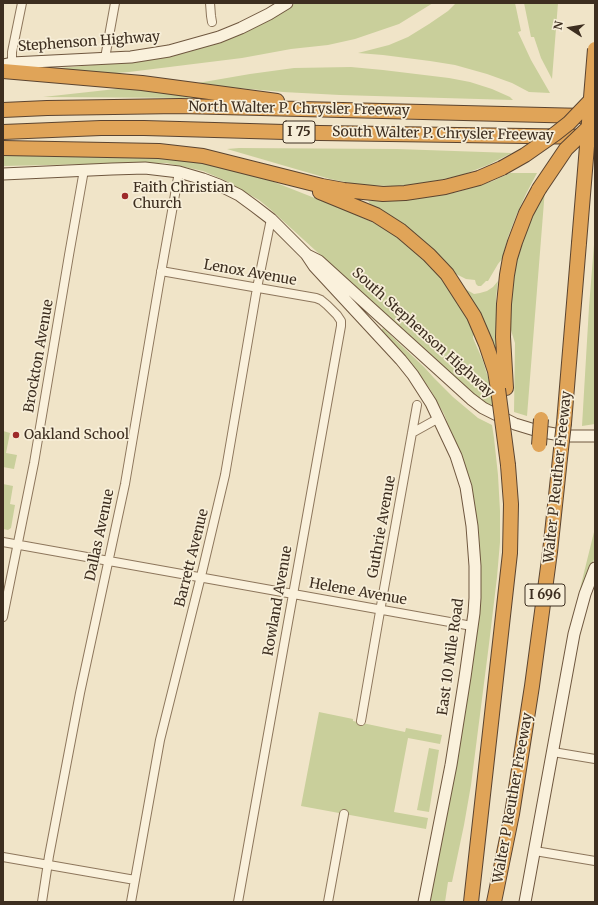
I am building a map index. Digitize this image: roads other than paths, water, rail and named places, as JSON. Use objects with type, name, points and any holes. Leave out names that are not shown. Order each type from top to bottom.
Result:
[{"type":"highway","name":"Walter P Reuther Freeway","points":[[494,902],[512,814],[533,679],[550,552],[564,423],[595,49]]},
{"type":"highway","points":[[6,66],[344,110]]},
{"type":"highway","points":[[3,148],[159,151],[203,156],[322,186],[344,190],[383,194],[405,193],[445,187],[479,178],[502,168],[555,134],[569,123],[595,95]]},
{"type":"highway","name":"North Walter P. Chrysler Freeway","points":[[3,110],[180,106],[595,116]]},
{"type":"highway","points":[[471,902],[510,553],[510,504],[502,389],[504,304],[507,275],[515,242],[526,213],[539,189],[566,149],[595,121]]},
{"type":"highway","name":"South Walter P. Chrysler Freeway","points":[[3,132],[101,128],[144,128],[595,137]]},
{"type":"highway","points":[[274,173],[376,215],[401,231],[429,255],[447,274],[474,316],[502,389]]},
{"type":"highway","name":"Walter P Reuther Freeway","points":[[539,445],[541,419]]},
{"type":"main road","name":"Stephenson Highway","points":[[6,66],[153,54],[168,51],[219,37],[269,14],[286,3]]},
{"type":"main road","name":"South Stephenson Highway","points":[[3,174],[145,168],[179,172],[232,191],[271,219],[306,254],[314,266],[401,360],[426,394],[439,418]]},
{"type":"main road","name":"South Stephenson Highway","points":[[306,254],[319,260],[471,400],[483,408],[515,424],[538,431],[566,436],[595,436]]},
{"type":"main road","name":"East 10 Mile Road","points":[[424,902],[451,765],[475,598],[475,566],[472,526],[466,487],[456,456],[439,418]]},
{"type":"main road","points":[[525,902],[574,634],[585,594],[594,573]]},
{"type":"street","points":[[6,66],[12,52],[22,3]]},
{"type":"street","points":[[105,58],[115,3]]},
{"type":"street","points":[[210,3],[212,22]]},
{"type":"street","name":"Brockton Avenue","points":[[3,617],[34,463],[84,170]]},
{"type":"street","name":"Dallas Avenue","points":[[42,902],[80,693],[125,484],[179,172]]},
{"type":"street","name":"Barrett Avenue","points":[[131,902],[160,740],[225,475],[271,219]]},
{"type":"street","name":"Lenox Avenue","points":[[161,271],[316,298],[321,300],[330,308]]},
{"type":"street","name":"Rowland Avenue","points":[[238,902],[341,326],[341,321],[338,315],[330,308]]},
{"type":"street","name":"Guthrie Avenue","points":[[361,721],[417,405]]},
{"type":"street","points":[[412,433],[439,418]]},
{"type":"street","name":"Helene Avenue","points":[[3,542],[472,626]]},
{"type":"street","points":[[553,752],[595,759]]},
{"type":"street","points":[[328,902],[344,814]]},
{"type":"street","points":[[535,851],[595,861]]},
{"type":"street","points":[[3,857],[135,880]]},
{"type":"place","name":"Faith Christian Church","points":[[125,196]]},
{"type":"place","name":"Oakland School","points":[[16,435]]}]
